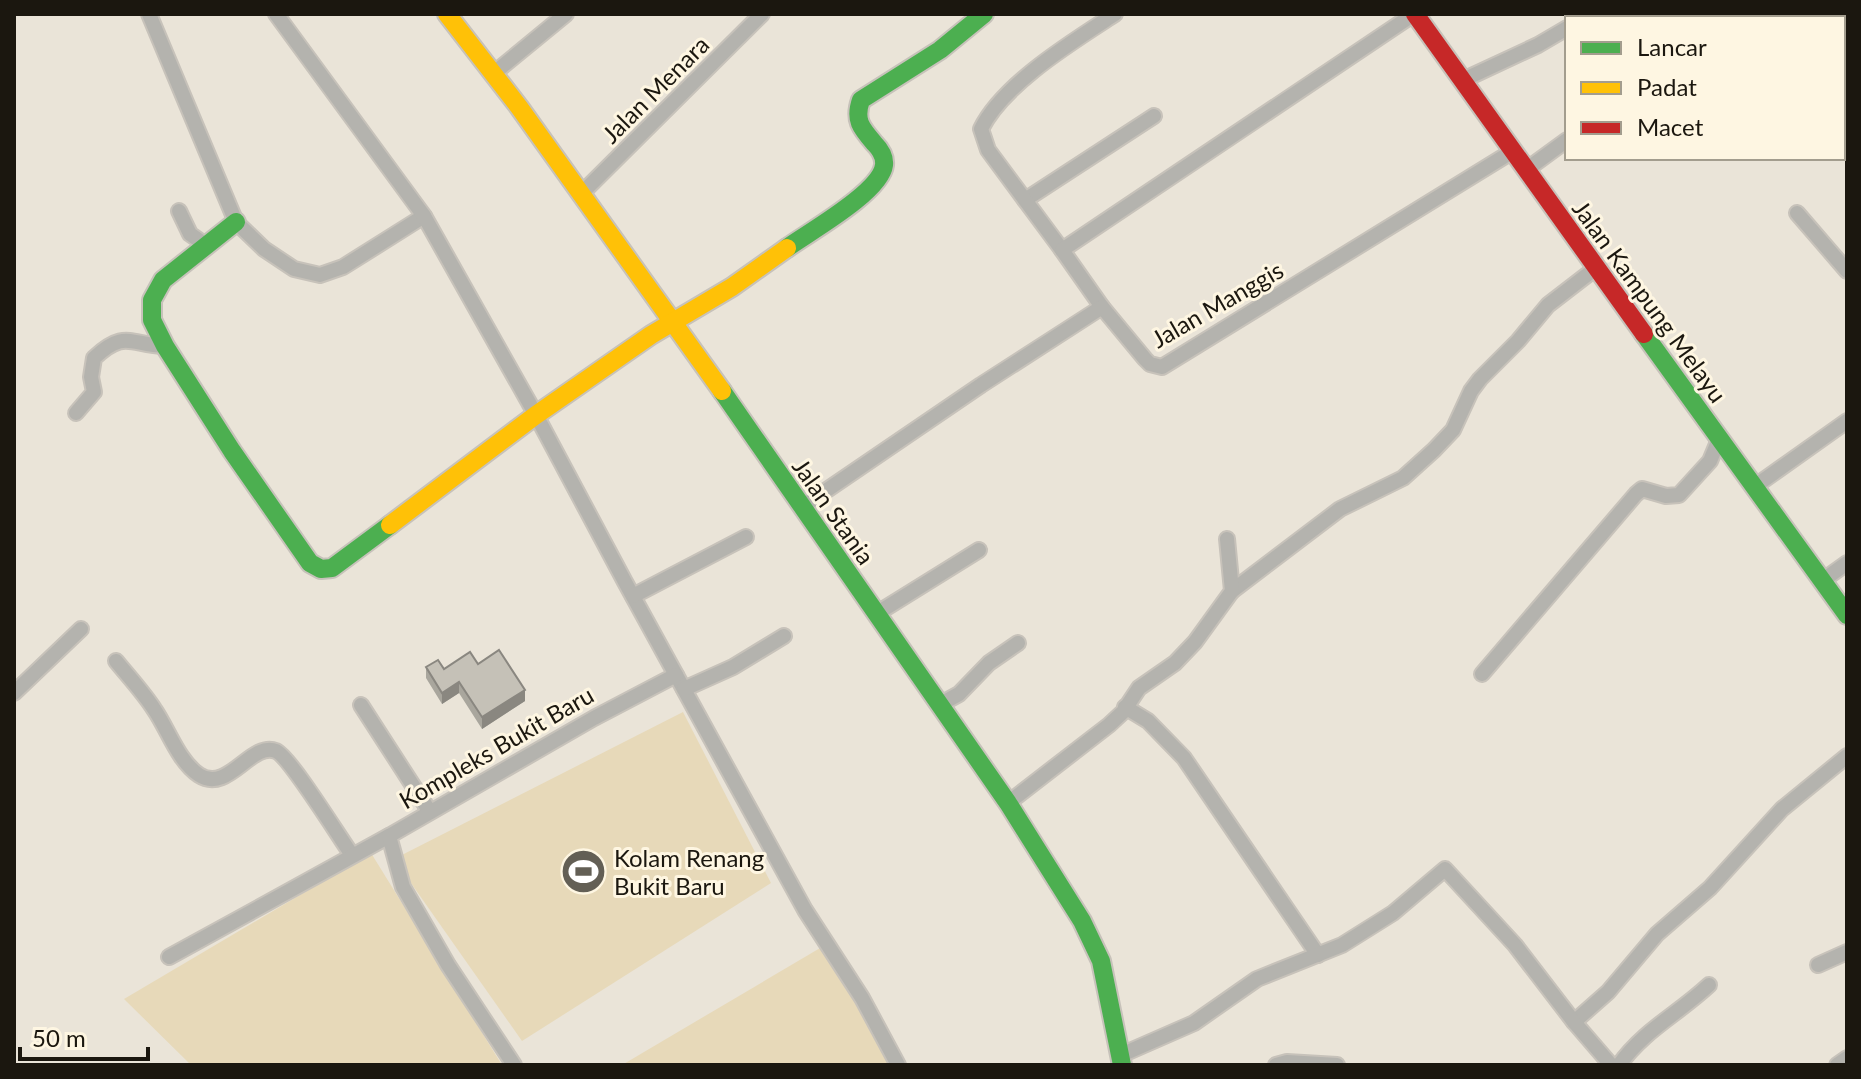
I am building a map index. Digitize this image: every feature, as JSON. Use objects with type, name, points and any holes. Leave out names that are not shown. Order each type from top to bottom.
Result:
[{"type":"street","points":[[149,14],[236,222],[264,249],[294,269],[320,275],[343,267],[424,216]]},
{"type":"street","points":[[276,14],[424,216],[797,894],[862,998],[898,1065]]},
{"type":"street","name":"Jalan Stania","points":[[447,14],[675,323],[1008,803],[1082,921],[1101,961],[1122,1060]]},
{"type":"street","points":[[493,74],[566,14]]},
{"type":"street","name":"Jalan Menara","points":[[580,195],[762,14]]},
{"type":"street","points":[[236,222],[163,280],[152,300],[152,320],[165,346],[232,451],[310,563],[321,569],[332,568],[536,415],[651,335],[732,287],[867,191],[882,178],[886,167],[885,159],[856,118],[856,109],[861,100],[940,50],[984,14]]},
{"type":"street","points":[[802,507],[1102,307],[988,150],[981,129],[1000,98],[1069,44],[1115,14]]},
{"type":"street","points":[[1062,250],[1414,14]]},
{"type":"street","name":"Jalan Kampung Melayu","points":[[1414,14],[1847,615]]},
{"type":"street","points":[[1463,80],[1565,29]]},
{"type":"street","points":[[1025,200],[1154,116]]},
{"type":"street","points":[[1526,170],[1565,141]]},
{"type":"street","name":"Jalan Manggis","points":[[1102,307],[1145,359],[1162,367],[1513,151]]},
{"type":"street","points":[[179,211],[190,234],[207,246]]},
{"type":"street","points":[[1797,213],[1847,271]]},
{"type":"street","points":[[1008,803],[1109,725],[1139,688],[1175,663],[1195,642],[1232,591],[1340,509],[1403,478],[1434,450],[1453,430],[1480,379],[1548,305],[1596,268]]},
{"type":"street","points":[[76,413],[94,392],[91,377],[94,358],[110,344],[120,340],[165,346]]},
{"type":"street","points":[[1754,487],[1847,421]]},
{"type":"street","points":[[1482,674],[1636,494],[1642,489],[1666,496],[1679,495],[1725,445]]},
{"type":"street","points":[[633,596],[746,537]]},
{"type":"street","points":[[1227,539],[1232,591]]},
{"type":"street","points":[[876,614],[979,550]]},
{"type":"street","points":[[1822,581],[1847,563]]},
{"type":"street","points":[[14,693],[81,629]]},
{"type":"street","points":[[684,689],[733,667],[784,636]]},
{"type":"street","points":[[939,705],[959,694],[989,663],[1018,643]]},
{"type":"street","points":[[116,661],[153,707],[176,747],[199,775],[215,779],[226,776],[260,753],[276,751],[293,769],[352,855]]},
{"type":"street","name":"Kompleks Bukit Baru","points":[[511,1058],[448,965],[403,887],[389,836],[594,718],[676,675]]},
{"type":"street","points":[[361,705],[430,812]]},
{"type":"street","points":[[1125,707],[1148,721],[1184,758],[1318,955]]},
{"type":"street","points":[[1574,1022],[1608,992],[1657,934],[1710,888],[1782,809],[1847,756]]},
{"type":"street","points":[[169,957],[389,836]]},
{"type":"street","points":[[1122,1060],[1194,1023],[1257,979],[1342,945],[1393,913],[1445,869],[1515,945],[1611,1065]]},
{"type":"street","points":[[1818,965],[1847,952]]},
{"type":"street","points":[[1619,1065],[1661,1020],[1686,1006],[1709,985]]},
{"type":"street","points":[[1837,1065],[1847,1058]]},
{"type":"street","points":[[1276,1065],[1287,1062],[1337,1065]]},
{"type":"shaded area","name":"Kolam Renang Bukit Baru","points":[[683,712],[771,883],[522,1041],[394,859]]},
{"type":"shaded area","points":[[371,853],[502,1065],[191,1065],[124,999]]},
{"type":"shaded area","points":[[832,941],[896,1065],[622,1065]]},
{"type":"building","points":[[499,650],[525,690],[482,717],[459,682],[442,693],[426,667],[438,660],[444,669],[470,652],[478,664]]},
{"type":"traffic: fast","points":[[787,248],[858,199],[880,176],[884,159],[860,123],[858,113],[861,100],[940,50],[984,14]]},
{"type":"traffic: fast","points":[[236,222],[163,280],[152,300],[152,320],[165,346],[232,451],[310,563],[321,569],[332,568],[390,525]]},
{"type":"traffic: fast","points":[[1644,334],[1847,615]]},
{"type":"traffic: fast","points":[[722,391],[1008,803],[1082,921],[1101,961],[1122,1065]]},
{"type":"traffic: slow","points":[[447,14],[519,107],[722,391]]},
{"type":"traffic: slow","points":[[390,525],[536,415],[651,335],[732,287],[787,248]]},
{"type":"traffic: jam","points":[[1415,14],[1644,334]]},
{"type":"place","name":"Kolam Renang Bukit Baru","points":[[583,871]]}]
